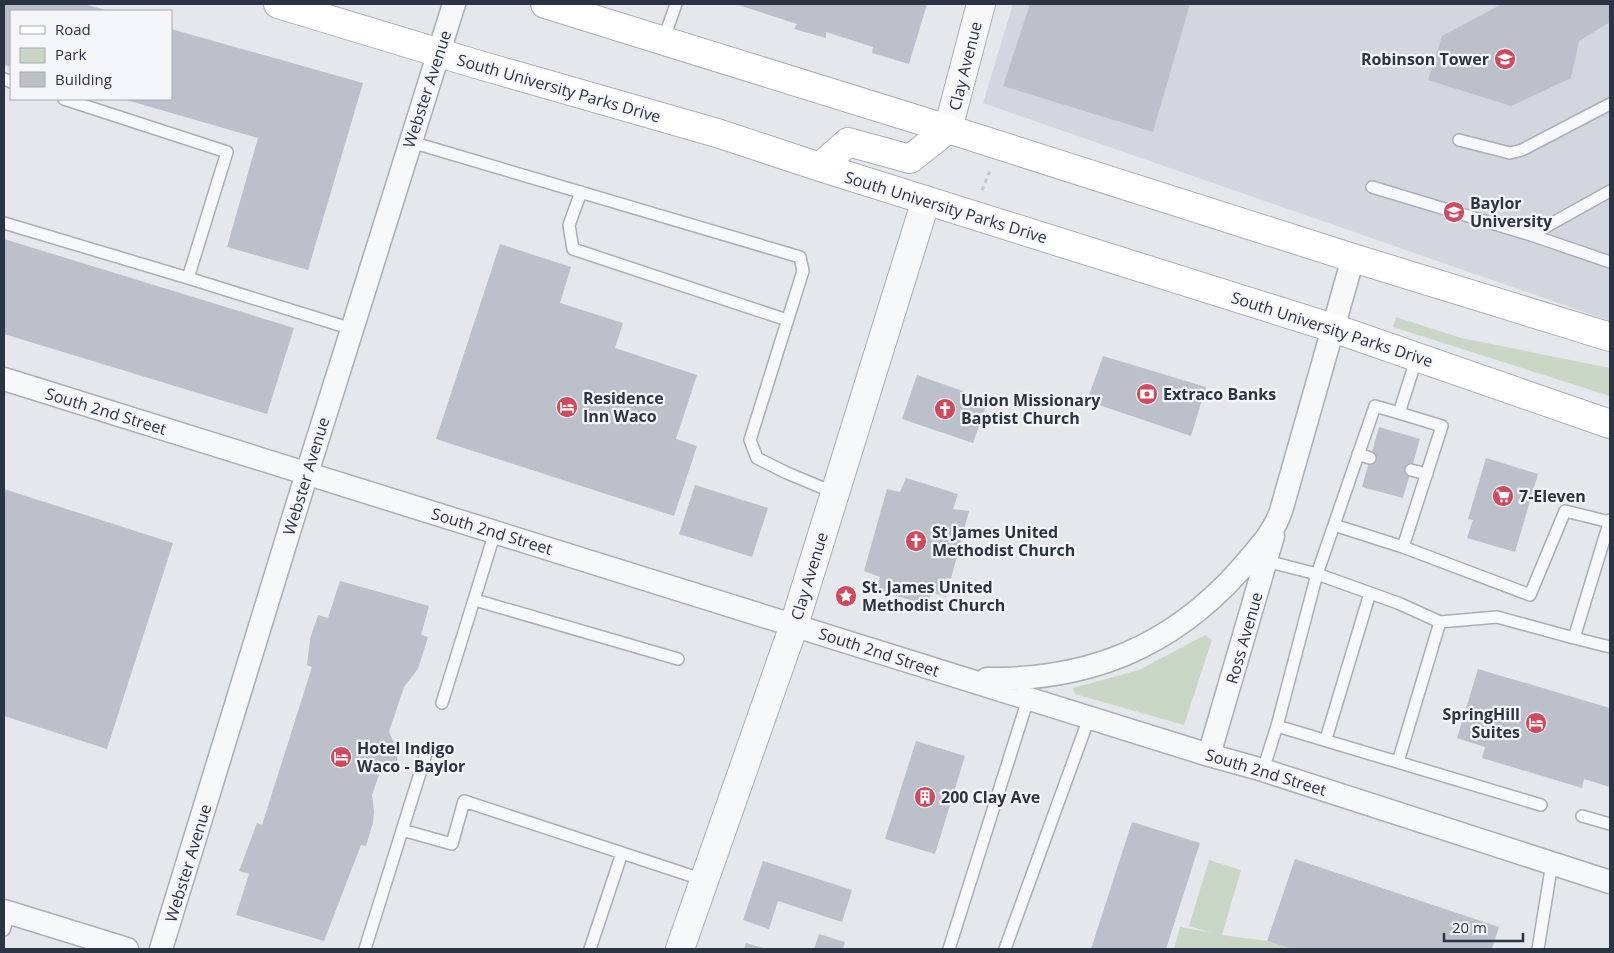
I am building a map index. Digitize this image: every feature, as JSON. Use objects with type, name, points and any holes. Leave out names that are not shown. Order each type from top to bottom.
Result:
[{"type":"main road","name":"South University Parks Drive","points":[[278,4],[439,53],[717,133],[820,168],[1333,328],[1610,424]]},
{"type":"main road","points":[[545,4],[1610,337]]},
{"type":"main road","points":[[820,168],[848,142],[910,159],[948,129]]},
{"type":"street","name":"Webster Avenue","points":[[161,949],[307,473],[454,4]]},
{"type":"street","name":"Clay Avenue","points":[[948,129],[981,4]]},
{"type":"street","name":"Clay Avenue","points":[[680,949],[794,625],[926,200]]},
{"type":"street","name":"Ross Avenue","points":[[1209,756],[1353,258]]},
{"type":"street","name":"South 2nd Street","points":[[4,379],[1209,756],[1263,770],[1610,882]]},
{"type":"street","points":[[963,678],[1018,679],[1077,671],[1114,659],[1153,641],[1186,621],[1219,593],[1255,552],[1278,520]]},
{"type":"street","points":[[6,918],[127,949]]},
{"type":"lane","points":[[663,41],[676,4]]},
{"type":"lane","points":[[67,100],[227,152],[188,278]]},
{"type":"lane","points":[[1459,140],[1510,153],[1522,150],[1610,104]]},
{"type":"lane","points":[[410,142],[800,258],[803,271],[750,440],[758,458],[787,473],[835,493]]},
{"type":"lane","points":[[1372,187],[1531,235],[1610,262]]},
{"type":"lane","points":[[1531,235],[1610,191]]},
{"type":"lane","points":[[581,192],[569,225],[573,249],[788,320]]},
{"type":"lane","points":[[4,223],[352,329]]},
{"type":"lane","points":[[1399,413],[1417,357]]},
{"type":"lane","points":[[1263,770],[1277,726],[1317,574],[1374,406],[1442,426],[1403,547]]},
{"type":"lane","points":[[1358,454],[1370,458]]},
{"type":"lane","points":[[1411,470],[1426,474]]},
{"type":"lane","points":[[1334,525],[1403,547],[1530,595],[1565,511],[1610,522],[1574,638]]},
{"type":"lane","points":[[442,703],[495,532]]},
{"type":"lane","points":[[1266,561],[1317,574],[1398,603],[1440,622],[1497,617],[1610,647]]},
{"type":"lane","points":[[1326,739],[1370,593]]},
{"type":"lane","points":[[475,600],[678,659]]},
{"type":"lane","points":[[1398,762],[1440,622]]},
{"type":"lane","points":[[949,949],[1028,699]]},
{"type":"lane","points":[[1005,949],[1089,718]]},
{"type":"lane","points":[[1277,726],[1326,739],[1541,805]]},
{"type":"lane","points":[[365,949],[426,754]]},
{"type":"lane","points":[[402,830],[452,844],[464,802],[704,880]]},
{"type":"lane","points":[[1582,816],[1610,824]]},
{"type":"lane","points":[[590,949],[622,853]]},
{"type":"lane","points":[[1538,949],[1552,863]]},
{"type":"path","points":[[980,193],[990,170]]},
{"type":"shaded area","name":"Baylor University","points":[[1013,4],[1610,4],[1610,321],[983,103]]},
{"type":"green space","points":[[1396,317],[1461,338],[1610,368],[1610,396],[1393,327]]},
{"type":"green space","points":[[1205,635],[1212,640],[1184,725],[1075,694],[1073,688],[1139,670]]},
{"type":"green space","points":[[1209,860],[1241,870],[1222,935],[1267,941],[1294,949],[1174,949],[1180,927],[1212,933],[1189,926]]},
{"type":"building","points":[[4,4],[84,4],[105,10],[10,10],[10,67],[4,65]]},
{"type":"building","points":[[735,4],[927,4],[909,64],[872,53],[873,47],[826,32],[826,38],[794,29],[797,24]]},
{"type":"building","points":[[1030,4],[1190,4],[1153,132],[1003,86]]},
{"type":"building","name":"Robinson Tower","points":[[1502,4],[1610,4],[1610,22],[1579,41],[1571,78],[1511,106],[1428,80],[1442,36]]},
{"type":"building","points":[[172,29],[363,83],[308,270],[227,247],[258,138],[126,100],[172,100]]},
{"type":"building","points":[[4,239],[294,328],[267,414],[4,334]]},
{"type":"building","name":"Residence Inn Waco","points":[[500,244],[571,267],[560,303],[623,323],[615,348],[697,375],[676,439],[697,446],[674,516],[436,439]]},
{"type":"building","name":"Extraco Banks","points":[[1103,356],[1206,387],[1191,436],[1087,401]]},
{"type":"building","name":"Union Missionary Baptist Church","points":[[917,375],[988,400],[973,443],[902,419]]},
{"type":"building","points":[[1379,427],[1420,439],[1403,498],[1362,487]]},
{"type":"building","name":"7-Eleven","points":[[1486,458],[1538,474],[1515,552],[1467,538],[1473,520],[1468,519]]},
{"type":"building","name":"St James United Methodist Church","points":[[906,478],[958,494],[953,509],[969,511],[946,597],[931,592],[928,605],[876,590],[880,577],[864,571],[887,489],[900,492]]},
{"type":"building","points":[[695,485],[768,508],[752,557],[679,534]]},
{"type":"building","points":[[4,489],[173,543],[107,749],[4,716]]},
{"type":"building","name":"Hotel Indigo Waco - Baylor","points":[[340,581],[429,606],[421,635],[428,637],[418,669],[404,687],[389,732],[398,751],[397,763],[382,766],[372,795],[373,823],[366,846],[361,845],[324,941],[236,915],[249,874],[239,871],[257,823],[262,825],[312,667],[307,665],[310,639],[318,615],[328,618]]},
{"type":"building","name":"SpringHill Suites","points":[[1478,669],[1610,708],[1610,787],[1584,779],[1582,788],[1482,758],[1485,747],[1457,738]]},
{"type":"building","name":"200 Clay Ave","points":[[916,741],[965,756],[935,854],[885,839]]},
{"type":"building","points":[[1132,822],[1200,843],[1166,949],[1091,949]]},
{"type":"building","points":[[1295,859],[1499,927],[1492,949],[1293,949],[1267,941]]},
{"type":"building","points":[[763,861],[852,890],[842,922],[778,901],[769,929],[743,920]]},
{"type":"building","points":[[819,934],[845,942],[843,949],[814,949]]},
{"type":"building","points":[[746,943],[766,949],[744,949]]},
{"type":"place","name":"Robinson Tower","points":[[1505,59]]},
{"type":"place","name":"Baylor University","points":[[1454,212]]},
{"type":"place","name":"Extraco Banks","points":[[1147,394]]},
{"type":"place","name":"Residence Inn Waco","points":[[567,407]]},
{"type":"place","name":"Union Missionary Baptist Church","points":[[945,409]]},
{"type":"place","name":"7-Eleven","points":[[1503,496]]},
{"type":"place","name":"St James United Methodist Church","points":[[916,541]]},
{"type":"place","name":"St. James United Methodist Church","points":[[846,596]]},
{"type":"place","name":"SpringHill Suites","points":[[1536,723]]},
{"type":"place","name":"Hotel Indigo Waco - Baylor","points":[[341,757]]},
{"type":"place","name":"200 Clay Ave","points":[[925,797]]}]
